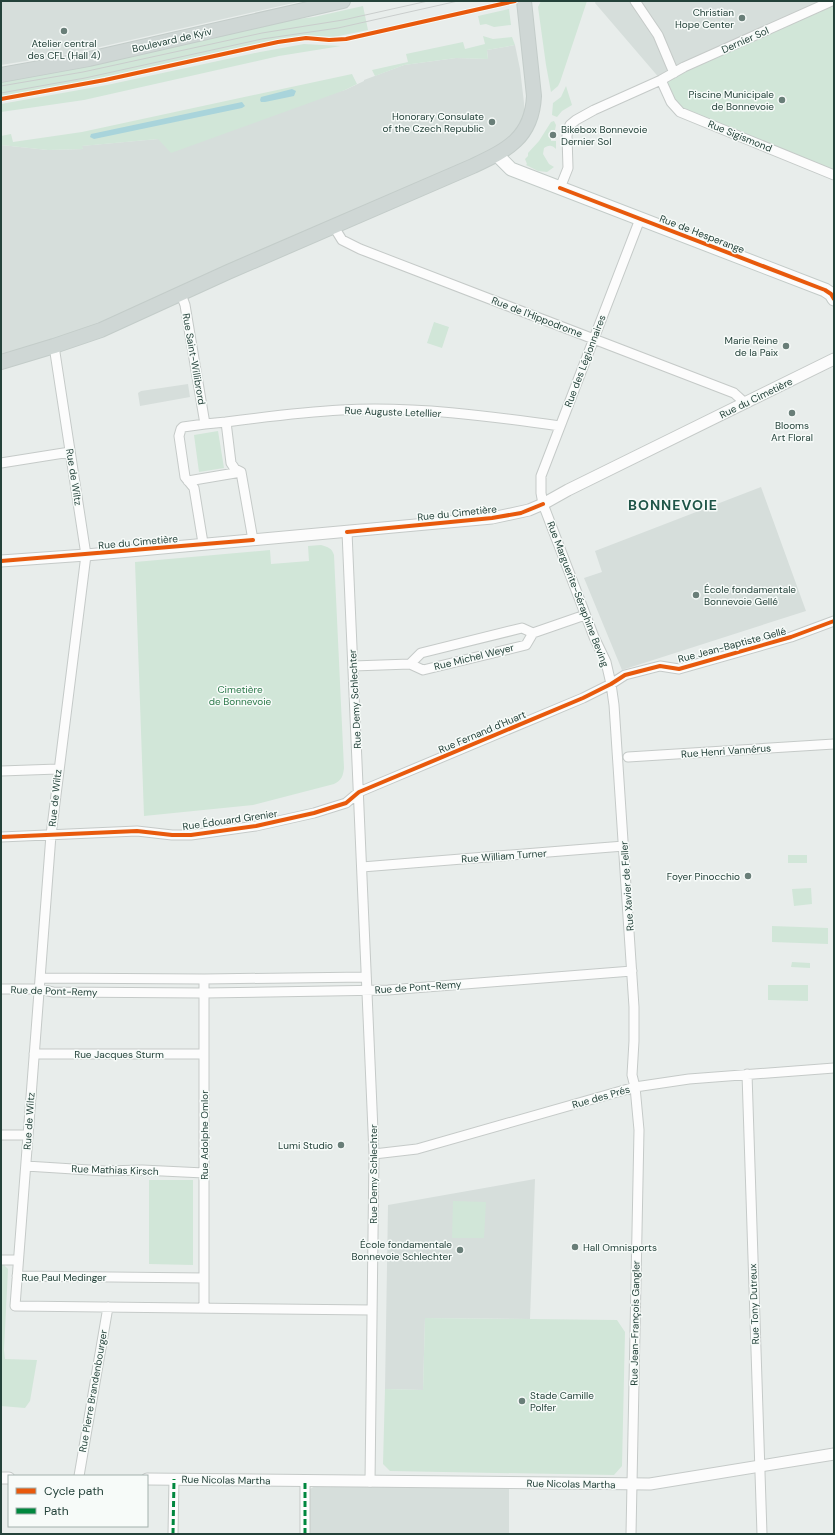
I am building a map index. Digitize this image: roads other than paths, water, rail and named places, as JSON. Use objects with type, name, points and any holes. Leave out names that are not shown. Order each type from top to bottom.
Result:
[{"type":"main road","name":"Boulevard de Kyiv","points":[[1,75],[89,59],[343,1]]},
{"type":"main road","points":[[1,362],[101,330],[497,155],[517,141],[525,130],[534,107],[524,1]]},
{"type":"main road","name":"Rue de Hesperange","points":[[497,155],[511,169],[825,290],[833,295]]},
{"type":"street","points":[[635,1],[658,35],[674,73]]},
{"type":"street","name":"Dernier Sol","points":[[560,188],[568,168],[567,136],[570,125],[594,110],[661,80],[684,67],[832,1]]},
{"type":"street","name":"Rue Sigismond","points":[[661,80],[671,102],[680,112],[834,175]]},
{"type":"street","name":"Rue des Légionnaires","points":[[544,504],[541,493],[541,476],[640,219]]},
{"type":"street","name":"Rue de l'Hippodrome","points":[[334,227],[342,240],[360,249],[734,393],[745,403]]},
{"type":"street","name":"Rue Saint-Willibrord","points":[[181,294],[185,305],[205,424]]},
{"type":"street","name":"Rue de Wiltz","points":[[17,1276],[51,835],[58,769],[86,555],[54,346]]},
{"type":"street","name":"Rue du Cimetière","points":[[1,561],[347,532],[492,518],[521,513],[544,504],[568,490],[834,359]]},
{"type":"street","name":"Rue Auguste Letellier","points":[[226,422],[342,410],[397,410],[484,415],[560,426]]},
{"type":"street","points":[[203,543],[194,488],[185,477],[179,432],[186,426],[226,422],[231,463],[241,472],[253,540]]},
{"type":"street","points":[[1,463],[70,452]]},
{"type":"street","points":[[188,481],[241,472]]},
{"type":"street","name":"Rue Marguerite-Séraphine Beving","points":[[544,504],[585,615],[606,662],[611,684]]},
{"type":"street","name":"Rue Demy Schlechter","points":[[347,532],[374,1154],[370,1482]]},
{"type":"street","name":"Rue Michel Weyer","points":[[353,666],[410,664],[423,670],[526,645],[533,633],[585,615]]},
{"type":"street","name":"Rue Jean-Baptiste Gellé","points":[[611,684],[625,675],[660,666],[679,669],[792,637],[834,621]]},
{"type":"street","name":"Rue Michel Weyer","points":[[410,664],[421,653],[522,628],[533,633]]},
{"type":"street","name":"Rue Fernand d'Huart","points":[[359,792],[584,698],[611,684]]},
{"type":"street","name":"Rue Xavier de Feller","points":[[611,684],[632,971],[634,1007],[632,1075],[635,1087]]},
{"type":"street","name":"Rue Henri Vannérus","points":[[628,757],[834,744]]},
{"type":"street","points":[[1,771],[58,769]]},
{"type":"street","name":"Rue Édouard Grenier","points":[[1,837],[137,831],[172,835],[191,835],[256,826],[314,813],[346,803],[359,792]]},
{"type":"street","name":"Rue William Turner","points":[[362,867],[624,846]]},
{"type":"street","name":"Rue de Pont-Remy","points":[[1,989],[39,988],[52,992],[204,993],[366,990],[632,971]]},
{"type":"street","name":"Rue de Pont-Remy","points":[[40,978],[204,979],[366,977]]},
{"type":"street","points":[[204,979],[204,993]]},
{"type":"street","name":"Rue Adolphe Omlor","points":[[204,993],[204,1278]]},
{"type":"street","name":"Rue Jacques Sturm","points":[[34,1054],[204,1054]]},
{"type":"street","name":"Rue des Prés","points":[[374,1154],[417,1150],[635,1087],[689,1079],[834,1068]]},
{"type":"street","name":"Rue Tony Dutreux","points":[[747,1074],[762,1534]]},
{"type":"street","name":"Rue Jean-François Gangler","points":[[631,1534],[639,1130],[635,1087]]},
{"type":"street","points":[[1,1135],[28,1135]]},
{"type":"street","name":"Rue Mathias Kirsch","points":[[26,1166],[105,1171],[142,1170],[204,1173]]},
{"type":"street","points":[[1,1260],[18,1260]]},
{"type":"street","name":"Rue Paul Medinger","points":[[204,1278],[17,1276],[15,1306],[371,1310]]},
{"type":"street","points":[[204,1278],[204,1308]]},
{"type":"street","name":"Rue Pierre Brandenbourger","points":[[79,1475],[108,1307]]},
{"type":"street","name":"Rue Nicolas Martha","points":[[148,1479],[632,1485],[650,1484],[834,1454]]},
{"type":"street","points":[[173,1534],[174,1479]]},
{"type":"street","points":[[305,1481],[305,1534]]},
{"type":"water","points":[[292,89],[296,91],[294,96],[265,102],[261,102],[260,100],[261,97]]},
{"type":"water","points":[[242,102],[245,106],[242,108],[94,139],[90,137],[91,134]]},
{"type":"tram line","points":[[1,86],[83,72],[262,33],[343,20],[428,1]]},
{"type":"tram line","points":[[1,93],[85,78],[262,39],[338,28],[458,1]]},
{"type":"place","name":"Christian Hope Center","points":[[742,18]]},
{"type":"place","name":"Atelier central des CFL (Hall 4)","points":[[64,31]]},
{"type":"place","name":"Piscine Municipale de Bonnevoie","points":[[782,100]]},
{"type":"place","name":"Honorary Consulate of the Czech Republic","points":[[492,122]]},
{"type":"place","name":"Bikebox Bonnevoie Dernier Sol","points":[[553,135]]},
{"type":"place","name":"Marie Reine de la Paix","points":[[786,346]]},
{"type":"place","name":"Blooms Art Floral","points":[[792,413]]},
{"type":"place","name":"École fondamentale Bonnevoie Gellé","points":[[696,595]]},
{"type":"place","name":"Foyer Pinocchio","points":[[748,876]]},
{"type":"place","name":"Lumi Studio","points":[[341,1145]]},
{"type":"place","name":"Hall Omnisports","points":[[575,1247]]},
{"type":"place","name":"École fondamentale Bonnevoie Schlechter","points":[[460,1250]]},
{"type":"place","name":"Stade Camille Polfer","points":[[522,1401]]},
{"type":"district","name":"BONNEVOIE","points":[[673,505]]},
{"type":"park label","name":"Cimetière de Bonnevoie","points":[[240,694]]}]
